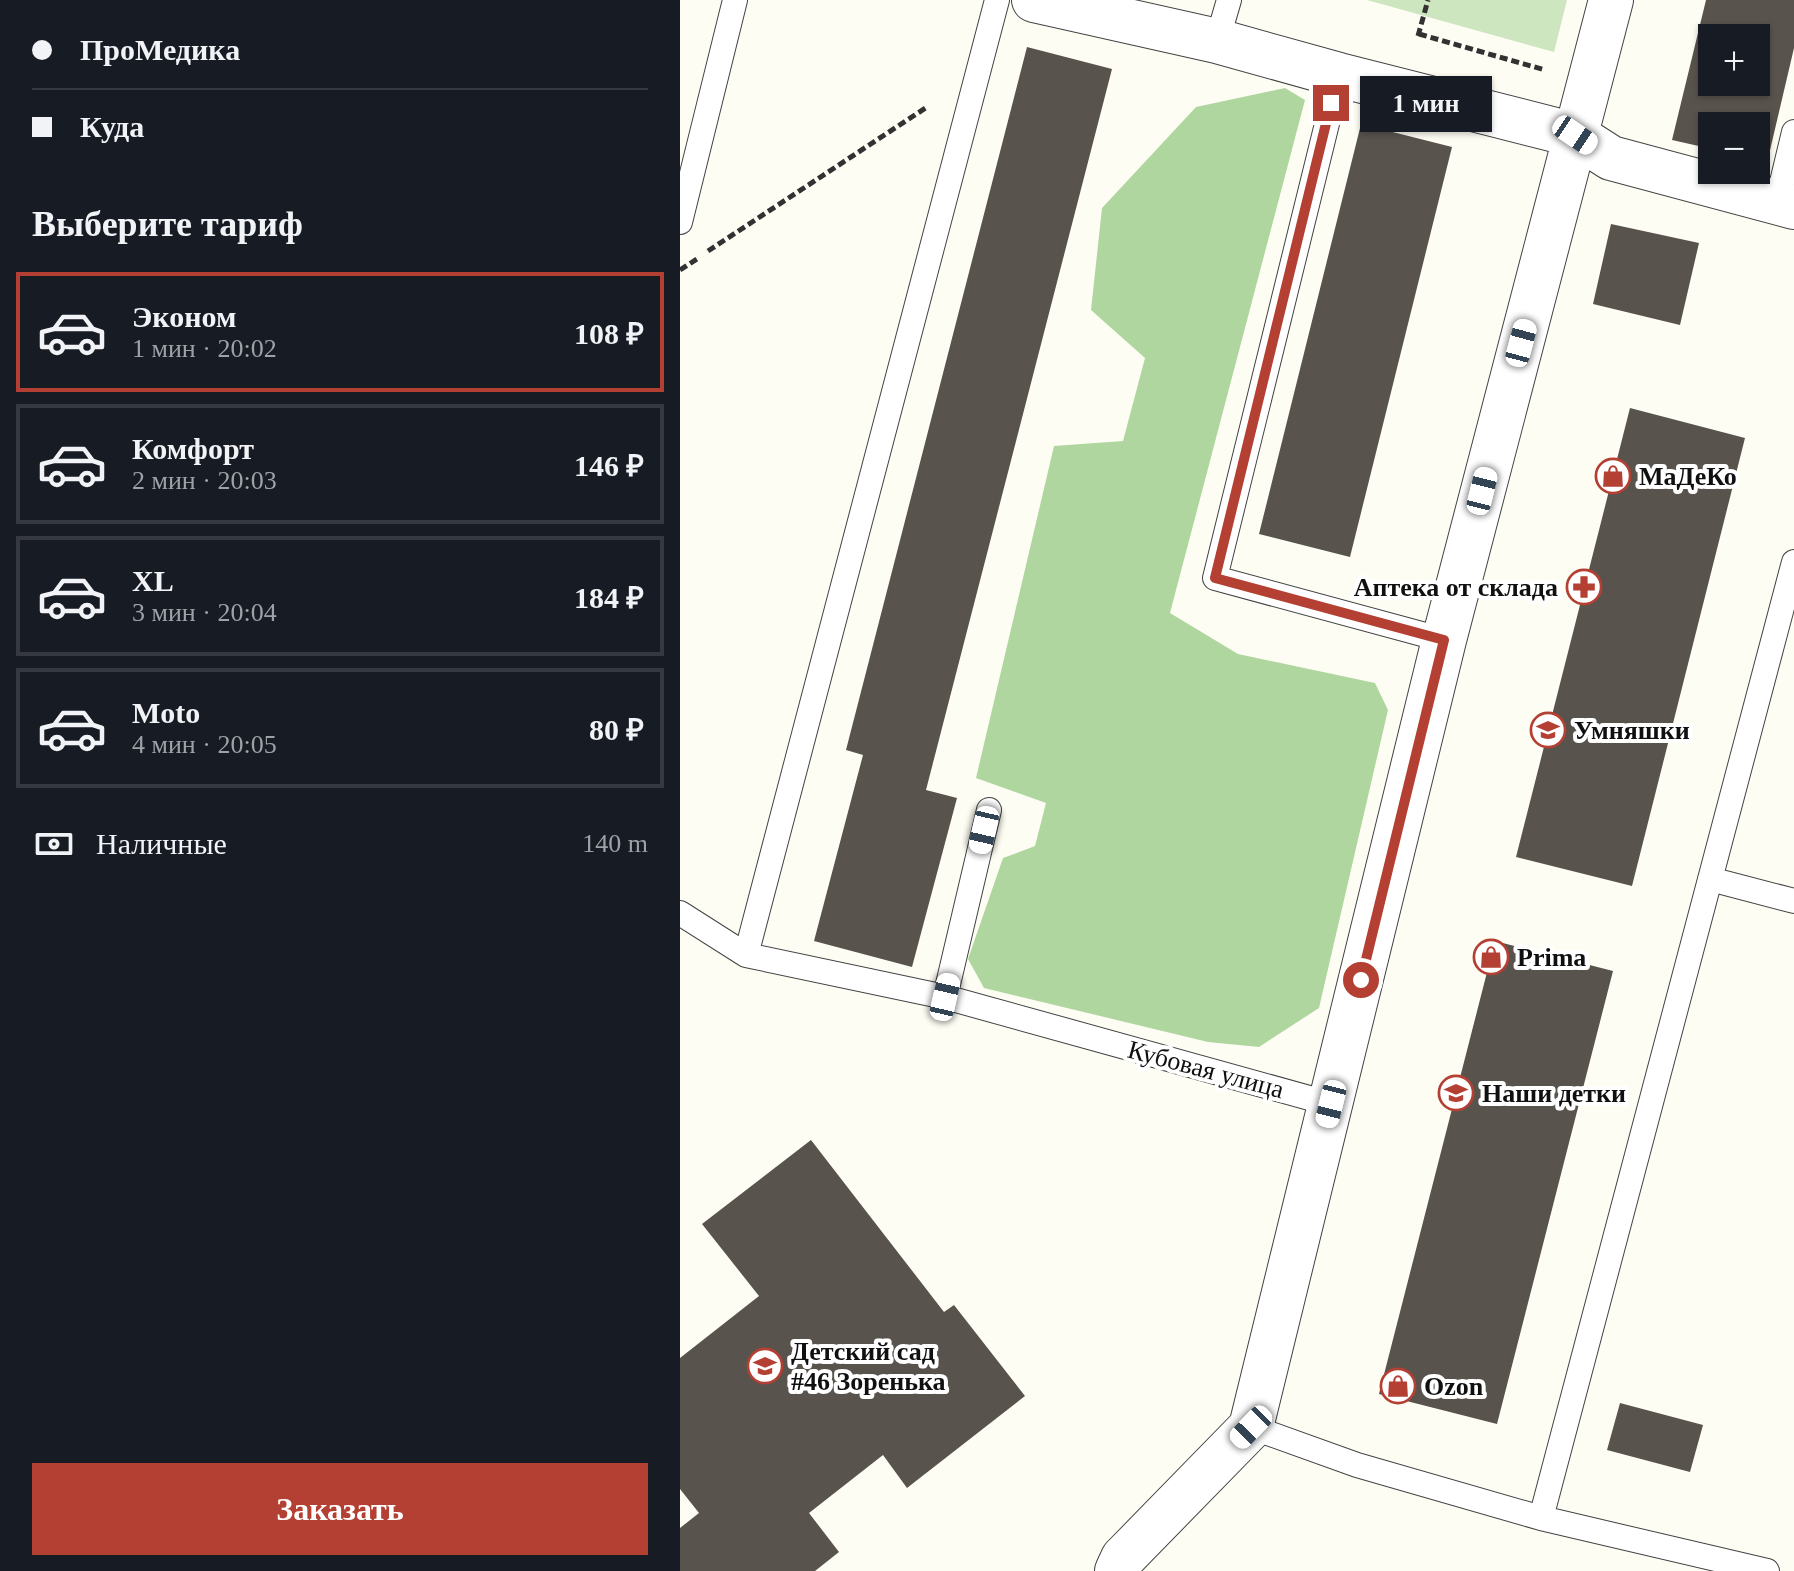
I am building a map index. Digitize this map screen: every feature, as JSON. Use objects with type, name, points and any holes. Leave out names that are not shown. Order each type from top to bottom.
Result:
[{"type":"street","points":[[1034,0],[1217,41],[1575,135],[1611,158],[1785,205]]},
{"type":"street","points":[[1117,1571],[1123,1558],[1251,1427],[1444,640],[1611,0]]},
{"type":"lane","points":[[680,222],[735,0]]},
{"type":"lane","points":[[746,955],[997,0]]},
{"type":"lane","points":[[1217,41],[1229,0]]},
{"type":"lane","points":[[1339,75],[1215,578],[1444,640]]},
{"type":"lane","points":[[1785,205],[1794,132]]},
{"type":"lane","points":[[1541,1518],[1794,562]]},
{"type":"lane","points":[[945,997],[989,810]]},
{"type":"lane","points":[[1710,879],[1794,901]]},
{"type":"lane","name":"Кубовая улица","points":[[680,913],[746,955],[945,997],[1331,1104]]},
{"type":"lane","points":[[1251,1427],[1357,1465],[1541,1518],[1767,1571]]},
{"type":"path","points":[[1419,34],[1589,83]]},
{"type":"path","points":[[680,270],[978,73]]},
{"type":"green space","points":[[1367,0],[1567,0],[1554,52]]},
{"type":"green space","points":[[1285,88],[1305,100],[1170,613],[1238,654],[1375,683],[1388,710],[1319,1008],[1259,1047],[1208,1042],[984,988],[968,959],[1003,858],[1035,846],[1046,803],[976,778],[1054,446],[1123,441],[1145,358],[1091,310],[1102,208],[1196,107]]},
{"type":"building","points":[[1706,0],[1794,0],[1794,48],[1770,150],[1770,112],[1698,112],[1698,146],[1672,140],[1698,33],[1698,96],[1770,96],[1770,24],[1700,24]]},
{"type":"building","points":[[1027,47],[1112,69],[926,790],[957,798],[912,967],[814,941],[863,755],[846,750]]},
{"type":"building","points":[[1361,124],[1452,147],[1350,557],[1259,534]]},
{"type":"building","points":[[1611,224],[1699,243],[1680,325],[1593,304]]},
{"type":"building","points":[[1630,408],[1745,438],[1632,886],[1516,857]]},
{"type":"building","points":[[1495,941],[1613,971],[1497,1424],[1379,1394]]},
{"type":"building","points":[[811,1140],[944,1312],[954,1305],[1025,1396],[907,1488],[883,1455],[809,1513],[839,1552],[815,1571],[680,1571],[680,1528],[699,1513],[680,1489],[680,1358],[759,1296],[702,1224]]},
{"type":"building","points":[[1620,1403],[1703,1425],[1690,1472],[1607,1450]]},
{"type":"place","name":"МаДеКо","points":[[1613,476]]},
{"type":"place","name":"Аптека от склада","points":[[1584,587]]},
{"type":"place","name":"Умняшки","points":[[1548,730]]},
{"type":"place","name":"Prima","points":[[1491,957]]},
{"type":"place","name":"Наши детки","points":[[1456,1093]]},
{"type":"place","name":"Детский сад #46 Зоренька","points":[[765,1366]]},
{"type":"place","name":"Ozon","points":[[1398,1386]]},
{"type":"route","points":[[1331,103],[1215,578],[1444,640],[1361,980]]}]
